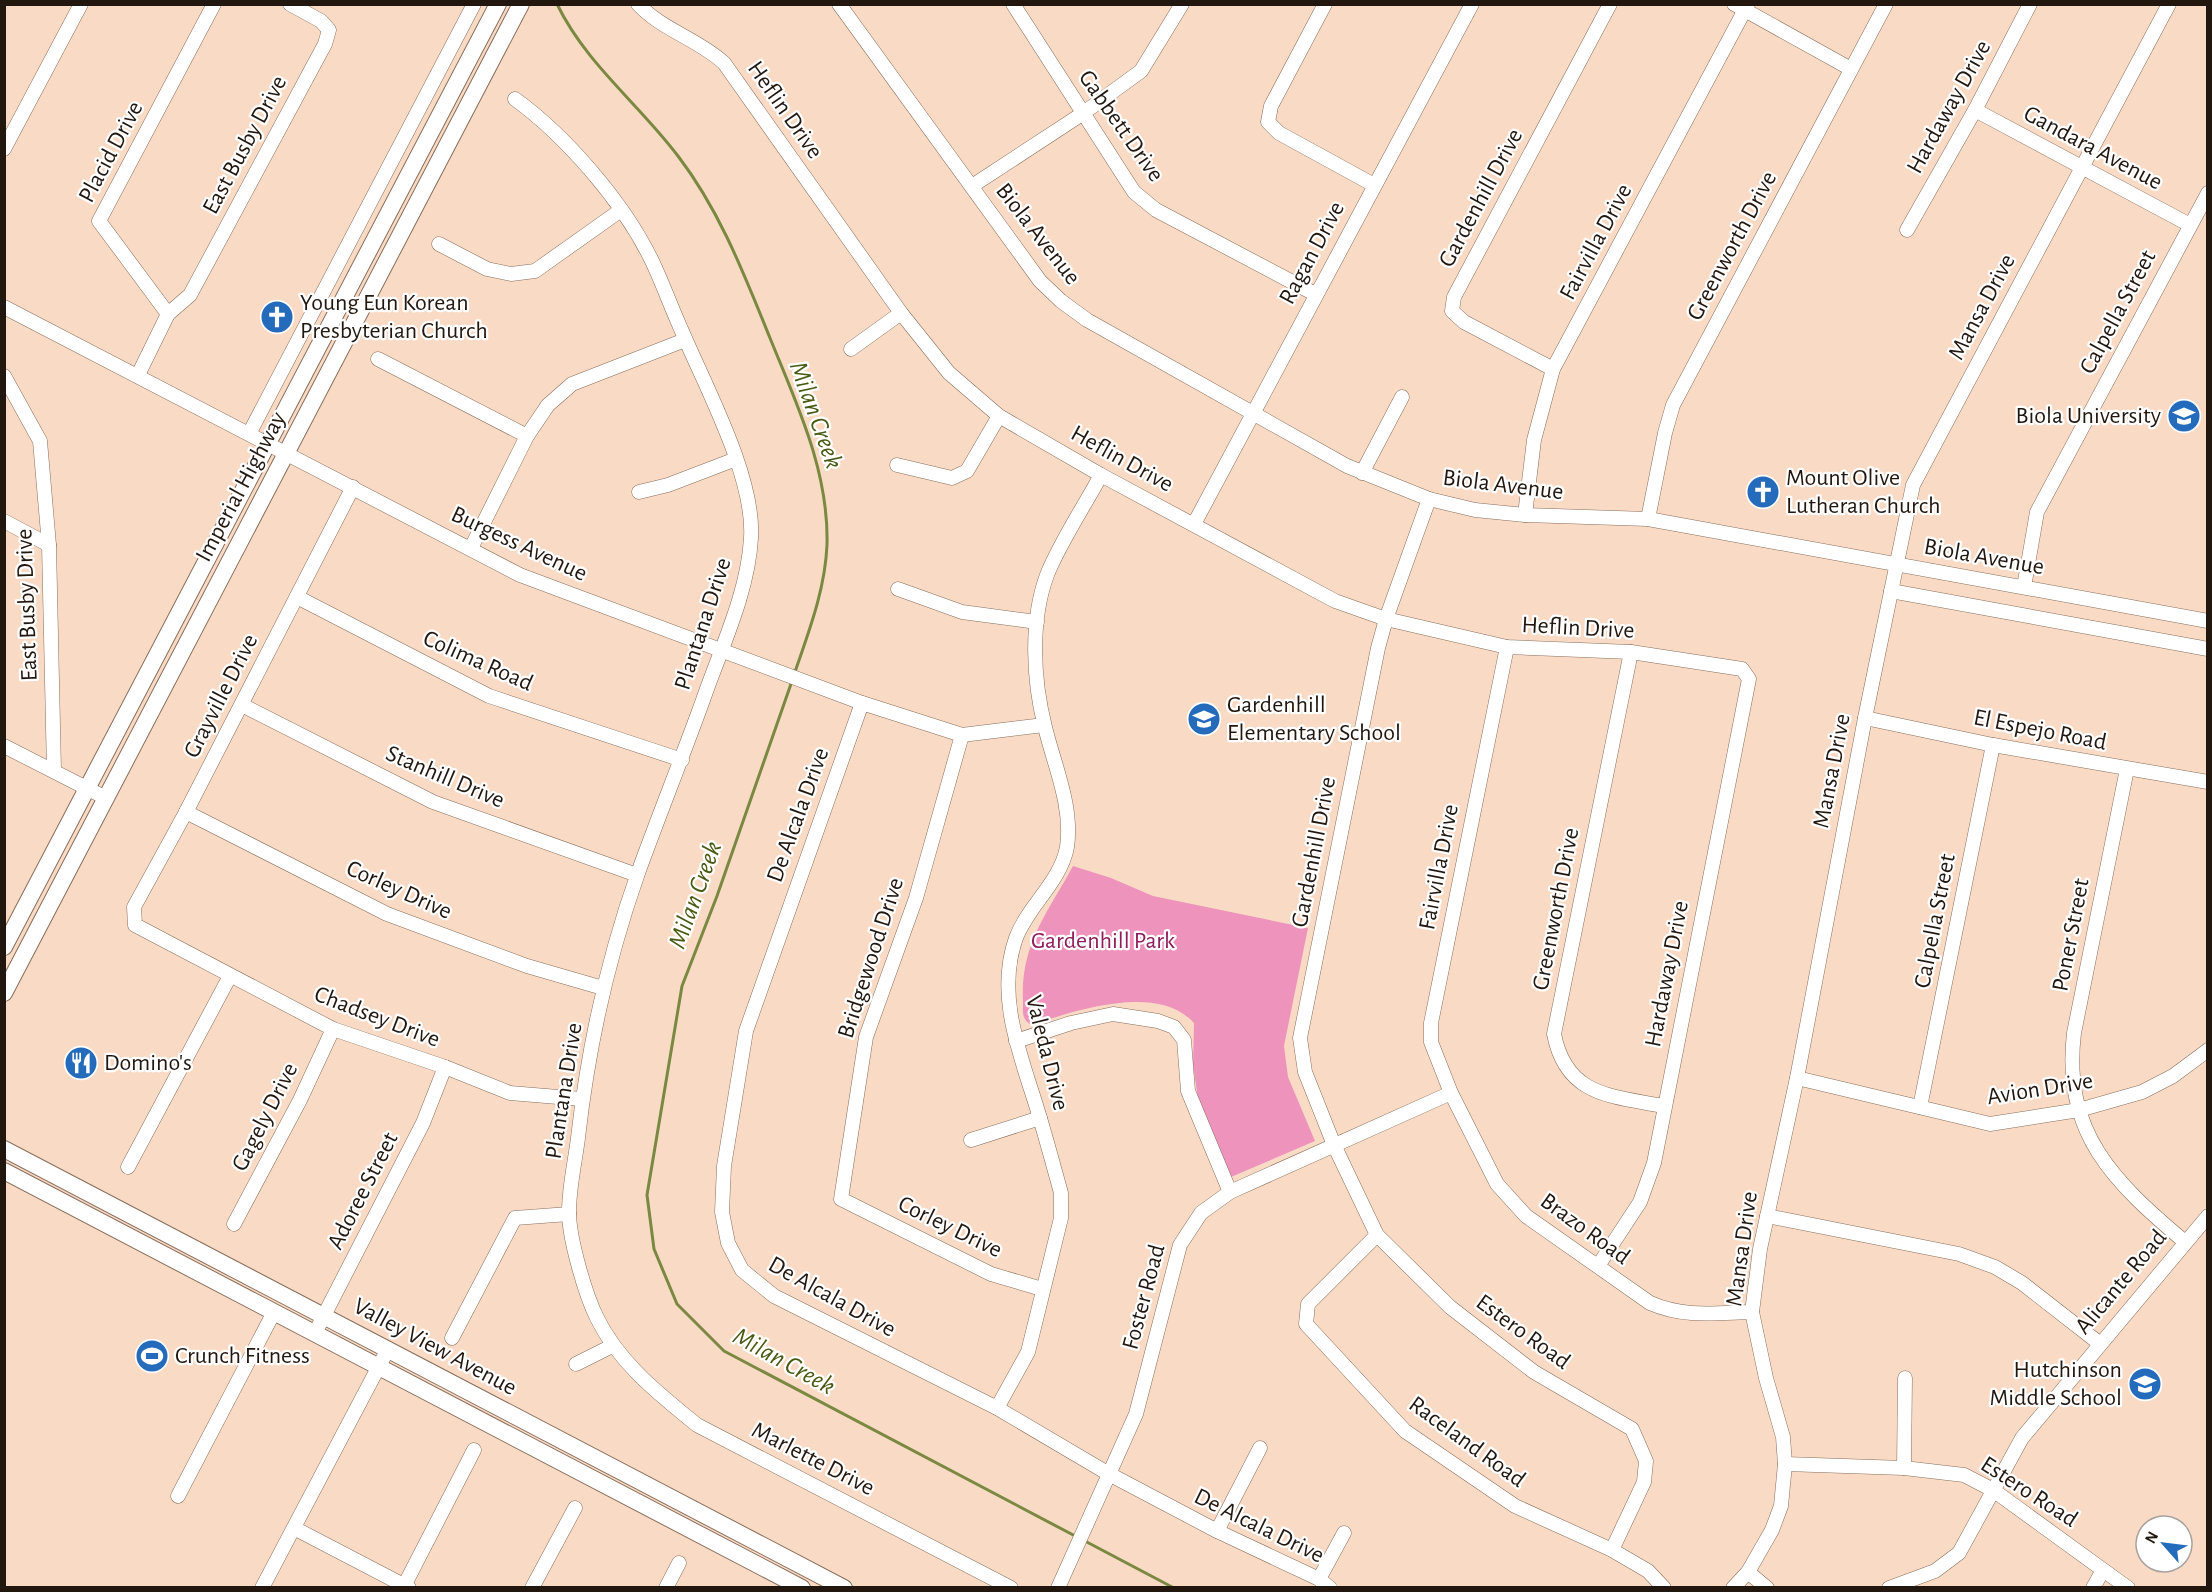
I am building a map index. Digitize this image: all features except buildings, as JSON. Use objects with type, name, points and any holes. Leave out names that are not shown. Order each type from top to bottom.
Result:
[{"type":"main road","name":"Imperial Highway","points":[[4,947],[498,4]]},
{"type":"main road","name":"Imperial Highway","points":[[4,993],[521,4]]},
{"type":"main road","name":"Valley View Avenue","points":[[4,1149],[844,1587]]},
{"type":"main road","name":"Valley View Avenue","points":[[4,1171],[802,1587]]},
{"type":"street","points":[[4,149],[81,4]]},
{"type":"street","name":"Placid Drive","points":[[168,314],[99,220],[214,4]]},
{"type":"street","name":"East Busby Drive","points":[[168,314],[190,295],[325,44],[329,30],[325,25],[290,4]]},
{"type":"street","name":"Imperial Highway","points":[[250,432],[474,4]]},
{"type":"street","name":"Heflin Drive","points":[[638,4],[650,18],[709,50],[724,63],[901,313],[949,373],[999,416],[1101,475],[1335,601],[1386,619],[1507,647],[1631,652],[1742,669],[1749,679]]},
{"type":"street","name":"Biola Avenue","points":[[839,4],[1040,281],[1061,302],[1087,320],[1362,473],[1429,499],[1475,510],[1525,515],[1648,519],[2208,621]]},
{"type":"street","name":"Gabbett Drive","points":[[1013,4],[1134,192],[1156,210],[1315,294]]},
{"type":"street","points":[[972,186],[1082,114],[1141,71],[1182,4]]},
{"type":"street","points":[[1325,4],[1271,106],[1268,122],[1280,133],[1374,185]]},
{"type":"street","name":"Ragan Drive","points":[[1194,524],[1472,4]]},
{"type":"street","name":"Gardenhill Drive","points":[[1553,369],[1464,322],[1452,311],[1454,297],[1610,4]]},
{"type":"street","name":"Greenworth Drive","points":[[1648,519],[1665,433],[1673,405],[1886,4]]},
{"type":"street","name":"Hardaway Drive","points":[[1906,230],[1975,110],[2030,4]]},
{"type":"street","name":"Mansa Drive","points":[[1733,1587],[1748,1572],[1772,1530],[1782,1506],[1785,1464],[1783,1437],[1766,1378],[1752,1312],[1760,1249],[1797,1078],[1865,718],[1913,485],[2169,4]]},
{"type":"street","points":[[1742,6],[1851,69]]},
{"type":"street","name":"Fairvilla Drive","points":[[1525,515],[1534,440],[1553,369],[1742,6]]},
{"type":"street","name":"Plantana Drive","points":[[515,99],[536,114],[559,137],[621,210],[651,258],[736,459],[749,502],[752,534],[747,574],[682,760],[637,874],[603,988],[582,1098],[569,1214]]},
{"type":"street","name":"Gandara Avenue","points":[[1975,110],[2190,225]]},
{"type":"street","name":"Calpella Street","points":[[2024,586],[2037,512],[2208,193]]},
{"type":"street","points":[[439,244],[487,268],[511,274],[536,271],[621,210]]},
{"type":"street","name":"Burgess Avenue","points":[[4,307],[250,432],[520,575],[556,590],[721,649],[862,703],[962,735],[1044,725]]},
{"type":"street","points":[[851,349],[901,313]]},
{"type":"street","points":[[138,375],[168,314]]},
{"type":"street","points":[[471,549],[527,436],[548,405],[572,384],[685,340]]},
{"type":"street","points":[[378,360],[527,436]]},
{"type":"street","name":"East Busby Drive","points":[[4,376],[40,441],[49,545],[54,771]]},
{"type":"street","points":[[1362,473],[1402,398]]},
{"type":"street","points":[[897,465],[952,478],[967,471],[999,416]]},
{"type":"street","points":[[639,492],[668,485],[736,459]]},
{"type":"street","name":"Valeda Drive","points":[[997,1408],[1028,1352],[1061,1218],[1061,1193],[1016,1041],[1008,1004],[1009,973],[1017,937],[1056,873],[1066,847],[1065,802],[1044,725],[1036,676],[1037,622],[1047,575],[1101,475]]},
{"type":"street","name":"Grayville Drive","points":[[135,926],[134,907],[242,705],[353,488]]},
{"type":"street","name":"Gardenhill Drive","points":[[1334,1145],[1305,1072],[1300,1038],[1364,713],[1386,619],[1429,499]]},
{"type":"street","points":[[4,521],[49,545]]},
{"type":"street","points":[[898,589],[962,612],[1037,622]]},
{"type":"street","name":"Biola Avenue","points":[[1891,591],[2208,649]]},
{"type":"street","name":"Colima Road","points":[[297,597],[489,696],[682,760]]},
{"type":"street","name":"Fairvilla Drive","points":[[1451,1093],[1431,1042],[1431,1023],[1507,647]]},
{"type":"street","name":"Greenworth Drive","points":[[1631,652],[1554,1034],[1557,1052],[1568,1072],[1587,1086],[1607,1095],[1664,1106]]},
{"type":"street","name":"Hardaway Drive","points":[[1598,1266],[1640,1202],[1654,1163],[1749,679]]},
{"type":"street","name":"De Alcala Drive","points":[[862,703],[746,1030],[724,1166],[722,1212],[728,1244],[742,1270],[774,1296],[997,1408],[1109,1474],[1217,1531],[1325,1583]]},
{"type":"street","name":"Stanhill Drive","points":[[242,705],[433,802],[637,874]]},
{"type":"street","name":"El Espejo Road","points":[[1865,718],[1993,745],[2208,782]]},
{"type":"street","name":"Bridgewood Drive","points":[[841,1199],[866,1037],[916,898],[962,735]]},
{"type":"street","name":"Calpella Street","points":[[1920,1107],[1993,745]]},
{"type":"street","points":[[4,746],[106,798]]},
{"type":"street","name":"Poner Street","points":[[2127,769],[2070,1063],[2079,1110],[2095,1150],[2116,1179],[2185,1242]]},
{"type":"street","name":"Corley Drive","points":[[186,812],[387,914],[527,966],[603,988]]},
{"type":"street","name":"Chadsey Drive","points":[[135,926],[333,1029],[445,1066],[510,1093],[582,1098]]},
{"type":"street","points":[[128,1167],[230,976]]},
{"type":"street","points":[[1016,1041],[1071,1023],[1113,1014],[1158,1021],[1174,1027],[1184,1040],[1188,1090],[1230,1192]]},
{"type":"street","name":"Gagely Drive","points":[[234,1224],[300,1100],[333,1029]]},
{"type":"street","name":"Avion Drive","points":[[1797,1078],[1990,1124],[2079,1110],[2142,1092],[2173,1076],[2208,1050]]},
{"type":"street","name":"Adoree Street","points":[[315,1333],[423,1123],[445,1066]]},
{"type":"street","name":"Foster Road","points":[[1058,1587],[1136,1414],[1180,1245],[1201,1213],[1230,1192],[1451,1093]]},
{"type":"street","name":"Brazo Road","points":[[1451,1093],[1497,1184],[1526,1216],[1650,1303],[1668,1311],[1685,1315],[1752,1312]]},
{"type":"street","points":[[971,1140],[1040,1118]]},
{"type":"street","name":"Estero Road","points":[[1334,1145],[1377,1235],[1450,1307],[1534,1372],[1632,1429],[1646,1461],[1644,1482],[1612,1550]]},
{"type":"street","name":"Corley Drive","points":[[841,1199],[991,1274],[1042,1289]]},
{"type":"street","points":[[452,1338],[515,1218],[569,1214]]},
{"type":"street","name":"Marlette Drive","points":[[569,1214],[584,1286],[596,1317],[612,1346],[653,1389],[697,1425],[1011,1587]]},
{"type":"street","points":[[1767,1216],[1959,1254],[1995,1267],[2022,1283],[2099,1343]]},
{"type":"street","name":"Alicante Road","points":[[1889,1587],[1935,1571],[1959,1553],[2022,1438],[2099,1343],[2208,1216]]},
{"type":"street","name":"Raceland Road","points":[[1377,1235],[1308,1304],[1306,1324],[1405,1431],[1515,1506],[1612,1550],[1648,1571],[1664,1587]]},
{"type":"street","points":[[178,1496],[274,1312]]},
{"type":"street","points":[[576,1364],[612,1346]]},
{"type":"street","points":[[262,1587],[388,1349]]},
{"type":"street","points":[[1904,1468],[1905,1378]]},
{"type":"street","points":[[1217,1531],[1260,1448]]},
{"type":"street","points":[[294,1528],[405,1587],[474,1450]]},
{"type":"street","name":"Estero Road","points":[[1785,1464],[1904,1468],[1964,1475],[1993,1490],[2128,1587]]},
{"type":"street","points":[[532,1587],[575,1508]]},
{"type":"street","points":[[1325,1583],[1344,1533]]},
{"type":"street","points":[[666,1587],[679,1563]]},
{"type":"street","points":[[2093,1587],[2103,1569]]},
{"type":"street","points":[[1748,1572],[1767,1587]]},
{"type":"green space","name":"Gardenhill Park","points":[[1073,866],[1111,878],[1153,896],[1308,928],[1284,1046],[1288,1077],[1315,1141],[1231,1177],[1199,1106],[1193,1064],[1194,1023],[1179,1011],[1160,1004],[1116,1003],[1093,1007],[1032,1025],[1026,1021],[1023,1012],[1023,981],[1031,946],[1045,914]]},
{"type":"waterway","name":"Milan Creek","points":[[557,4],[583,46],[663,137],[693,177],[719,221],[741,267],[800,413],[823,491],[827,545],[820,594],[795,672]]},
{"type":"waterway","name":"Milan Creek","points":[[792,681],[717,896],[682,986],[647,1195],[654,1249],[677,1304],[724,1351],[1077,1537]]},
{"type":"waterway","name":"Milan Creek","points":[[1083,1540],[1174,1588]]},
{"type":"place","name":"Young Eun Korean Presbyterian Church","points":[[277,317]]},
{"type":"place","name":"Biola University","points":[[2184,416]]},
{"type":"place","name":"Mount Olive Lutheran Church","points":[[1763,492]]},
{"type":"place","name":"Gardenhill Elementary School","points":[[1204,719]]},
{"type":"place","name":"Domino's","points":[[81,1063]]},
{"type":"place","name":"Crunch Fitness","points":[[152,1356]]},
{"type":"place","name":"Hutchinson Middle School","points":[[2145,1384]]}]
